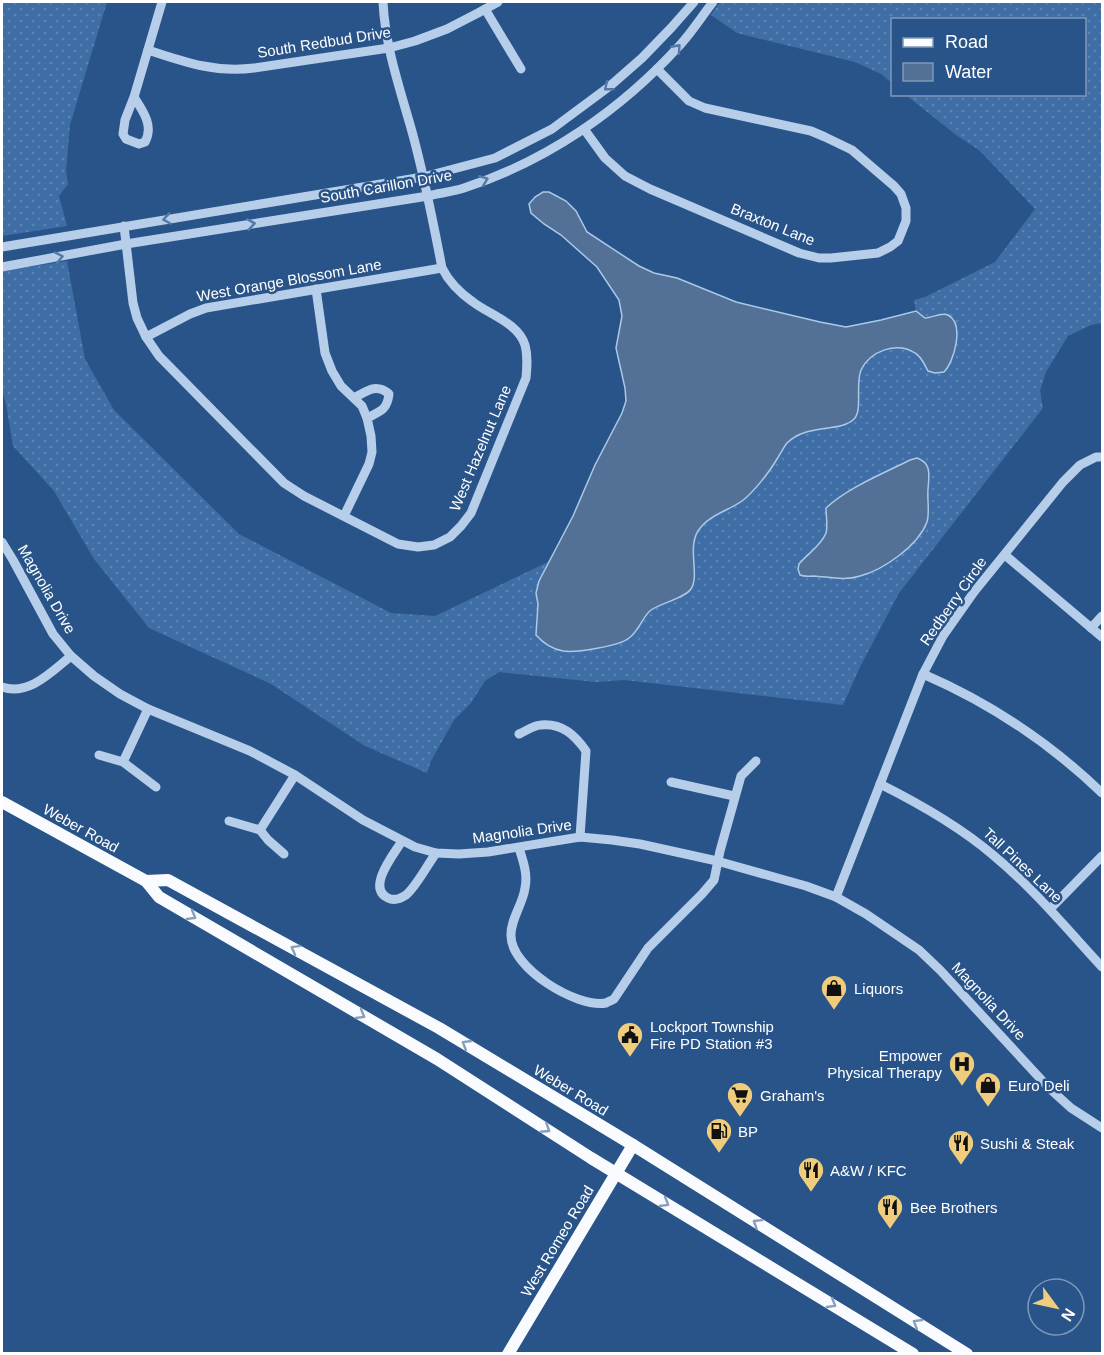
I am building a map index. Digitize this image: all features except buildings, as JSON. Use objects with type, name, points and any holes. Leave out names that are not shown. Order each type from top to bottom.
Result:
[{"type":"main road","name":"Weber Road","points":[[2,802],[146,881],[159,897],[437,1059],[615,1173],[914,1353]]},
{"type":"main road","name":"Weber Road","points":[[146,881],[168,880],[439,1028],[633,1144],[967,1353]]},
{"type":"main road","name":"West Romeo Road","points":[[508,1353],[633,1144]]},
{"type":"street","points":[[134,97],[142,109],[149,129],[145,142],[139,144],[126,139],[123,134],[125,120],[162,2]]},
{"type":"street","name":"West Hazelnut Lane","points":[[124,226],[133,303],[146,337],[159,356],[284,483],[304,496],[398,544],[418,547],[435,545],[450,537],[471,513],[526,378],[525,346],[520,334],[473,303],[447,279],[442,268],[428,196],[389,48],[383,2]]},
{"type":"street","name":"South Redbud Drive","points":[[148,50],[211,69],[240,70],[389,48],[447,29],[498,2]]},
{"type":"street","name":"South Carillon Drive","points":[[2,247],[423,177],[495,158],[552,129],[610,86],[642,58],[694,2]]},
{"type":"street","name":"South Carillon Drive","points":[[2,267],[126,244],[462,189],[506,172],[549,150],[584,129],[618,104],[681,44],[713,2]]},
{"type":"street","points":[[485,9],[521,69]]},
{"type":"street","name":"Braxton Lane","points":[[584,129],[605,158],[625,176],[799,253],[819,258],[878,253],[898,241],[906,221],[906,208],[901,194],[852,150],[811,131],[705,108],[689,101],[657,69]]},
{"type":"street","name":"West Orange Blossom Lane","points":[[146,337],[206,308],[442,268]]},
{"type":"street","points":[[316,289],[325,353],[341,386],[362,406],[371,436],[372,452],[369,464],[344,516]]},
{"type":"street","points":[[354,398],[372,389],[380,388],[389,394],[384,410],[367,418]]},
{"type":"street","name":"Redberry Circle","points":[[836,897],[923,674],[943,636],[974,592],[1072,473],[1080,465],[1096,457],[1102,457]]},
{"type":"street","name":"Magnolia Drive","points":[[2,542],[53,634],[71,656],[94,676],[148,709],[250,751],[295,775],[363,820],[415,847],[436,853],[459,854],[519,848],[580,837],[640,844],[717,861],[806,886],[836,897],[866,914],[919,950],[940,969],[1049,1088],[1071,1108],[1102,1128]]},
{"type":"street","points":[[1005,555],[1102,638]]},
{"type":"street","points":[[1091,628],[1102,616]]},
{"type":"street","points":[[2,687],[10,690],[24,688],[40,681],[71,656]]},
{"type":"street","points":[[923,674],[975,698],[1037,737],[1102,793]]},
{"type":"street","points":[[123,762],[148,709]]},
{"type":"street","points":[[519,735],[540,724],[559,726],[579,740],[586,750],[580,837]]},
{"type":"street","points":[[99,755],[123,762],[156,787]]},
{"type":"street","points":[[519,848],[527,875],[525,890],[511,937],[514,949],[523,963],[550,986],[569,995],[596,1003],[606,1003],[614,999],[648,948],[714,880],[717,861],[741,776],[756,761]]},
{"type":"street","points":[[260,830],[295,775]]},
{"type":"street","points":[[671,782],[734,796]]},
{"type":"street","name":"Tall Pines Lane","points":[[880,784],[934,812],[966,833],[1007,867],[1050,909],[1102,967]]},
{"type":"street","points":[[229,821],[260,830],[284,854]]},
{"type":"street","points":[[402,841],[381,875],[379,884],[380,891],[385,897],[393,900],[399,899],[411,890],[436,853]]},
{"type":"street","points":[[1050,909],[1102,856]]},
{"type":"shaded area","points":[[2,2],[107,2],[70,125],[66,171],[68,184],[59,196],[67,226],[2,236]]},
{"type":"shaded area","points":[[720,2],[1102,2],[1102,323],[1091,325],[1068,336],[1046,372],[1040,391],[1043,408],[899,593],[843,705],[624,680],[596,682],[499,672],[485,681],[471,703],[454,720],[431,761],[427,773],[365,746],[271,684],[149,628],[94,559],[54,491],[13,446],[2,390],[2,271],[67,261],[85,359],[114,410],[239,534],[391,613],[435,616],[548,562],[573,516],[626,401],[616,348],[622,316],[619,300],[597,267],[561,235],[531,213],[529,204],[535,197],[543,192],[557,195],[576,211],[587,232],[639,266],[654,273],[677,278],[736,302],[846,327],[916,311],[914,300],[925,297],[995,262],[1035,209],[979,150],[956,135],[907,96],[1086,96],[1086,18],[891,18],[891,82],[881,74],[855,62],[737,33],[711,15]]},
{"type":"water","points":[[543,192],[549,192],[566,201],[576,211],[587,232],[639,266],[654,273],[677,278],[736,302],[846,327],[916,311],[925,318],[945,314],[953,320],[957,334],[954,352],[944,372],[928,371],[917,355],[900,348],[877,353],[865,363],[859,376],[858,410],[854,419],[840,426],[813,430],[795,437],[787,443],[766,475],[747,497],[707,521],[698,531],[693,554],[694,577],[688,592],[651,610],[633,635],[624,641],[577,651],[555,649],[536,635],[538,604],[536,593],[539,581],[573,516],[626,401],[616,348],[622,316],[619,300],[597,267],[561,235],[531,213],[529,204]]},
{"type":"water","points":[[917,458],[925,463],[929,470],[928,514],[922,531],[908,548],[889,563],[869,573],[854,577],[800,575],[799,564],[826,533],[826,508],[855,487]]},
{"type":"place","name":"Liquors","points":[[834,1011]]},
{"type":"place","name":"Lockport Township Fire PD Station #3","points":[[630,1058]]},
{"type":"place","name":"Empower Physical Therapy","points":[[962,1087]]},
{"type":"place","name":"Euro Deli","points":[[988,1108]]},
{"type":"place","name":"Graham's","points":[[740,1118]]},
{"type":"place","name":"BP","points":[[719,1154]]},
{"type":"place","name":"Sushi & Steak","points":[[961,1166]]},
{"type":"place","name":"A&W / KFC","points":[[811,1193]]},
{"type":"place","name":"Bee Brothers","points":[[890,1230]]}]
